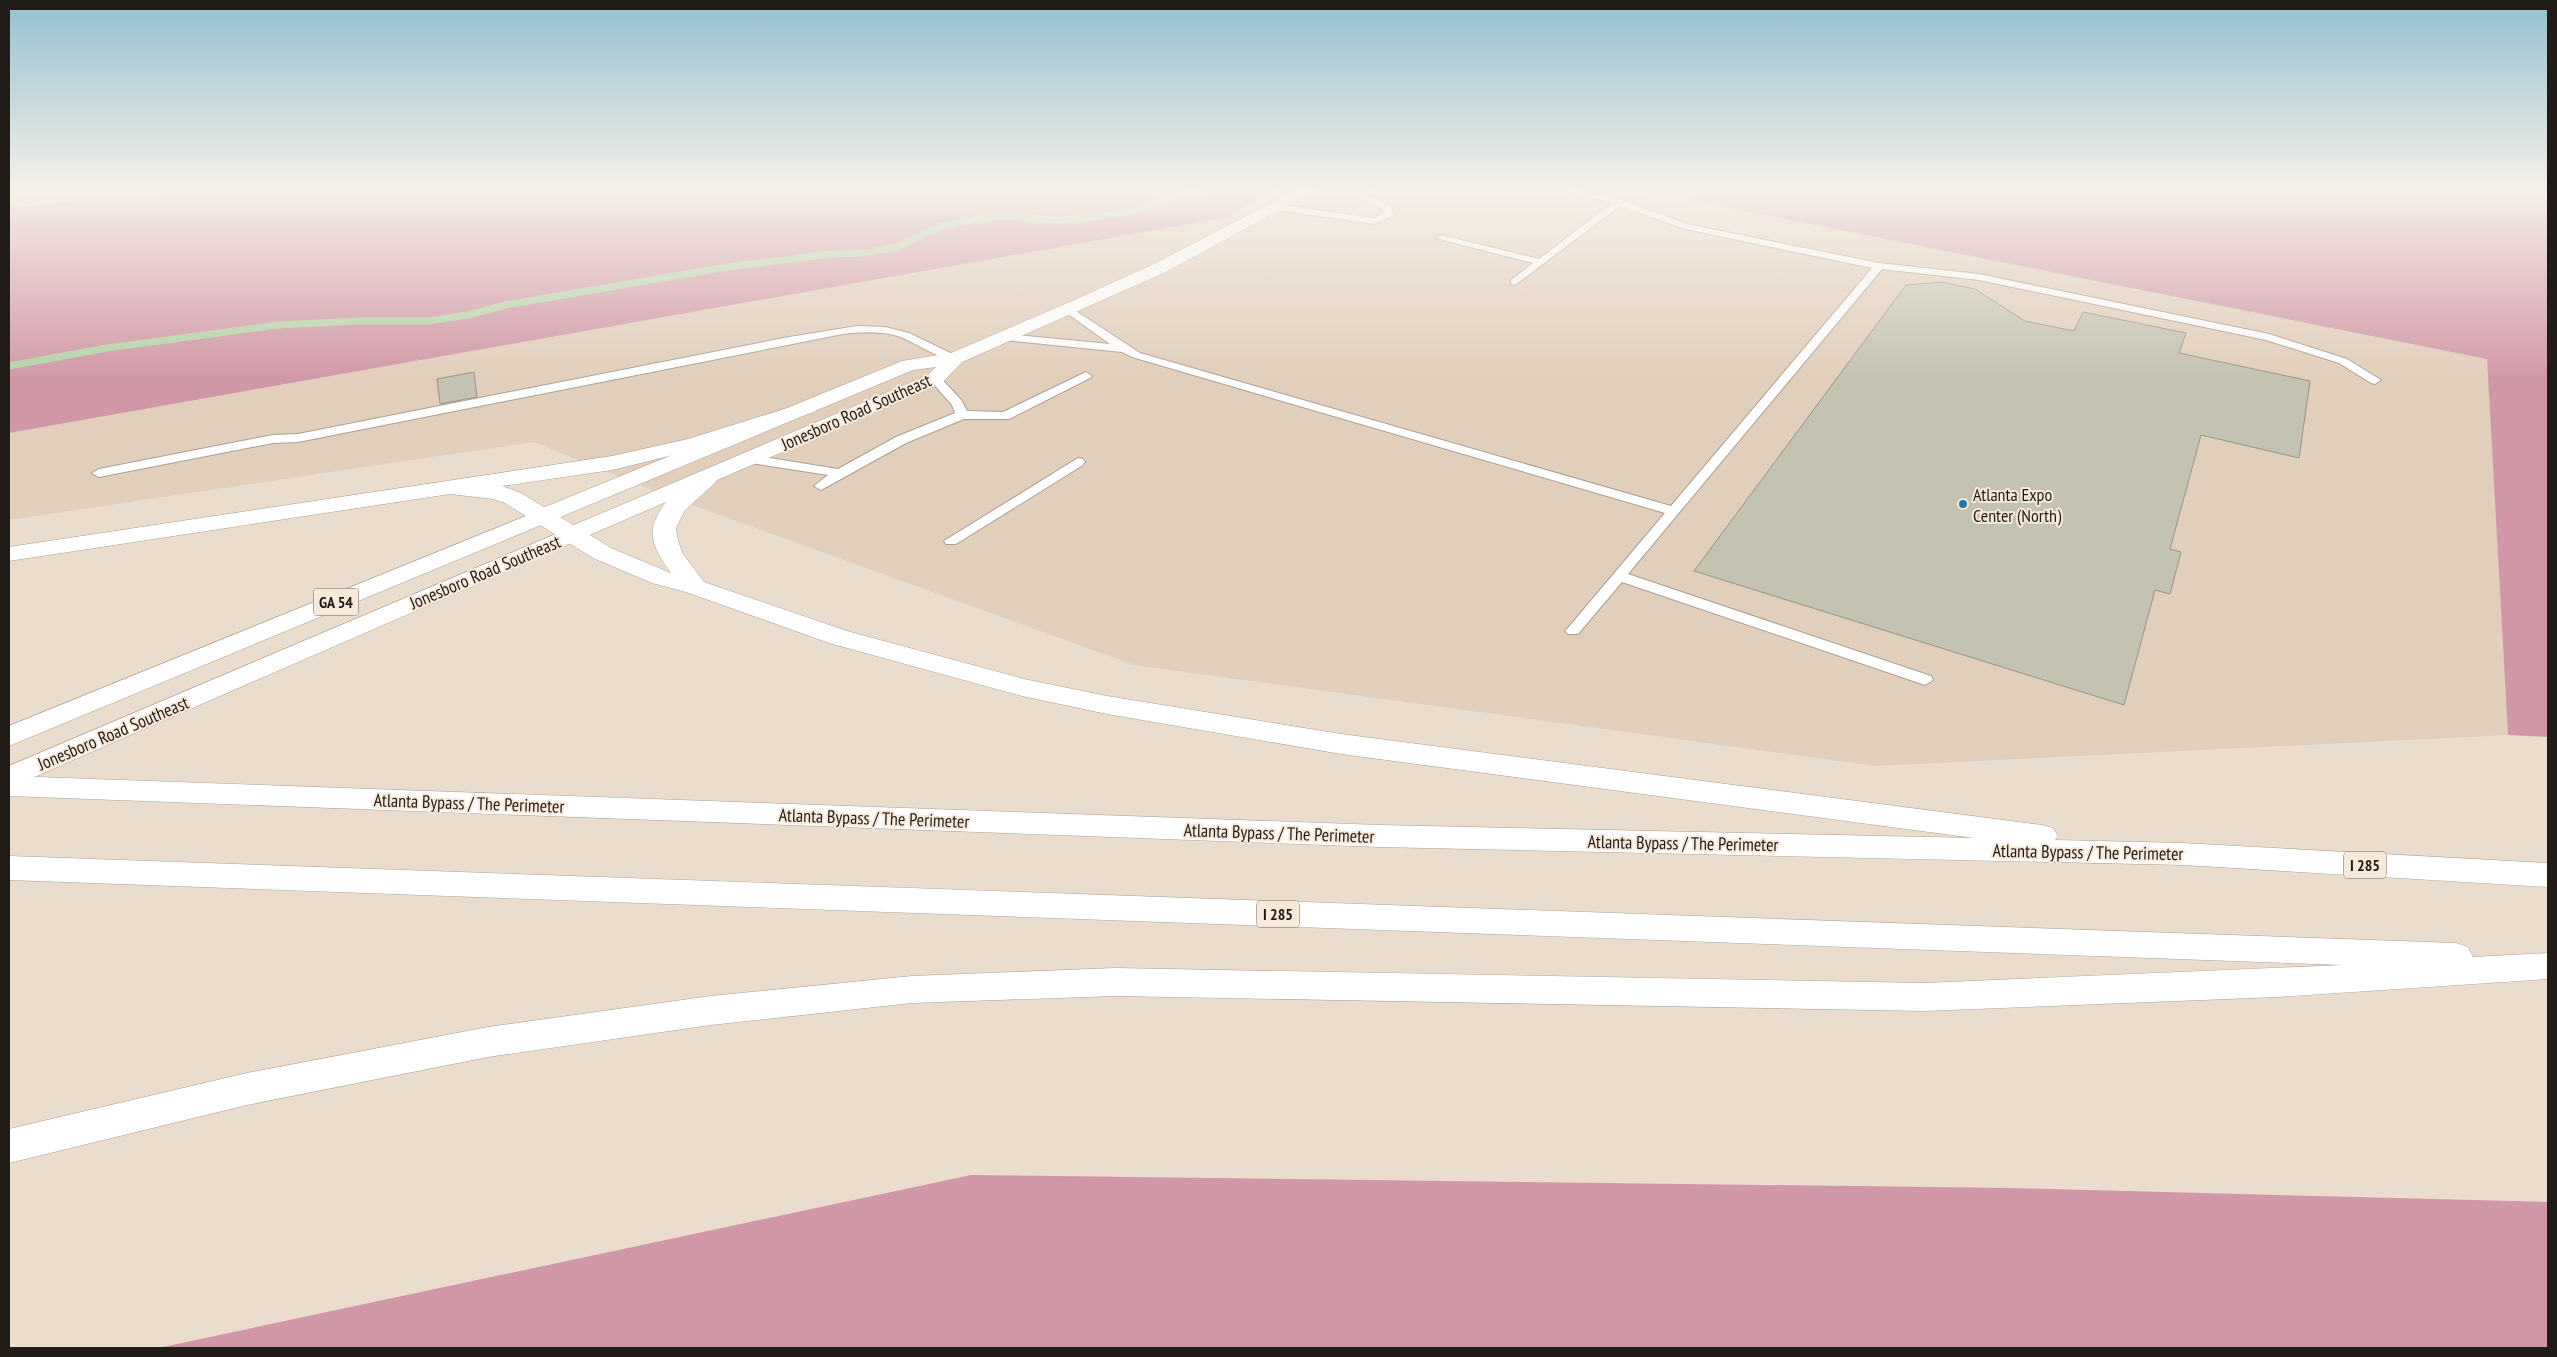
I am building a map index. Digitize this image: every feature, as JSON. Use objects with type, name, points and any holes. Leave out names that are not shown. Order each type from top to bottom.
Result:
[{"type":"main road","name":"Jonesboro Road Southeast","points":[[9,737],[909,365],[955,358],[1160,268],[1190,252]]},
{"type":"main road","name":"Jonesboro Road Southeast","points":[[9,778],[935,379],[955,358]]},
{"type":"main road","points":[[9,554],[566,471],[657,454],[729,434],[807,408]]},
{"type":"main road","points":[[695,587],[675,564],[665,546],[664,526],[673,509],[686,493],[707,478]]},
{"type":"main road","points":[[453,488],[497,492],[513,498],[570,535],[632,566],[838,637],[1022,687],[1107,705],[1387,750],[2183,854]]},
{"type":"main road","name":"Atlanta Bypass / The Perimeter","points":[[9,786],[1380,836],[2183,854],[2548,875]]},
{"type":"main road","name":"I 285","points":[[9,868],[2548,960]]},
{"type":"main road","points":[[9,1146],[298,1078],[488,1042],[689,1013],[847,995],[953,988],[1115,982],[1924,997],[2277,983],[2548,966]]},
{"type":"lane","points":[[1500,252],[1541,262]]},
{"type":"lane","points":[[1515,282],[1553,252]]},
{"type":"lane","points":[[1813,252],[1879,266],[1979,277],[2269,337],[2343,362],[2375,380]]},
{"type":"lane","points":[[1573,630],[1879,266]]},
{"type":"lane","points":[[1066,309],[1124,349]]},
{"type":"lane","points":[[99,473],[273,439],[298,438],[779,342],[840,332],[874,330],[897,333],[955,358]]},
{"type":"lane","points":[[1005,337],[1124,349],[1165,363],[1673,511]]},
{"type":"lane","points":[[821,486],[840,473],[901,440],[962,415],[1005,416],[1086,376]]},
{"type":"lane","points":[[935,379],[958,404],[962,415]]},
{"type":"lane","points":[[751,459],[840,473]]},
{"type":"lane","points":[[951,541],[1078,462]]},
{"type":"lane","points":[[1620,576],[1925,680]]},
{"type":"shaded area","points":[[9,252],[1029,252],[9,433]]},
{"type":"shaded area","points":[[1029,252],[1952,252],[2487,359],[2508,735],[1876,766],[1134,665],[662,494],[534,442],[9,520],[9,433]]},
{"type":"shaded area","points":[[1952,252],[2548,252],[2548,737],[2508,735],[2487,359]]},
{"type":"shaded area","points":[[971,1175],[2009,1188],[2548,1202],[2548,1348],[158,1348]]},
{"type":"building","name":"Atlanta Expo Center (North)","points":[[1942,282],[1975,289],[2025,321],[2074,331],[2083,312],[2186,333],[2179,353],[2310,381],[2299,458],[2201,435],[2170,549],[2181,552],[2170,594],[2155,590],[2124,705],[1694,571],[1906,285]]},
{"type":"building","points":[[474,372],[477,397],[440,404],[437,379]]},
{"type":"waterway","points":[[9,366],[107,348],[278,325],[356,321],[429,321],[468,315],[506,305],[727,267],[831,254],[869,252]]},
{"type":"place","name":"Atlanta Expo Center (North)","points":[[1963,504]]}]
